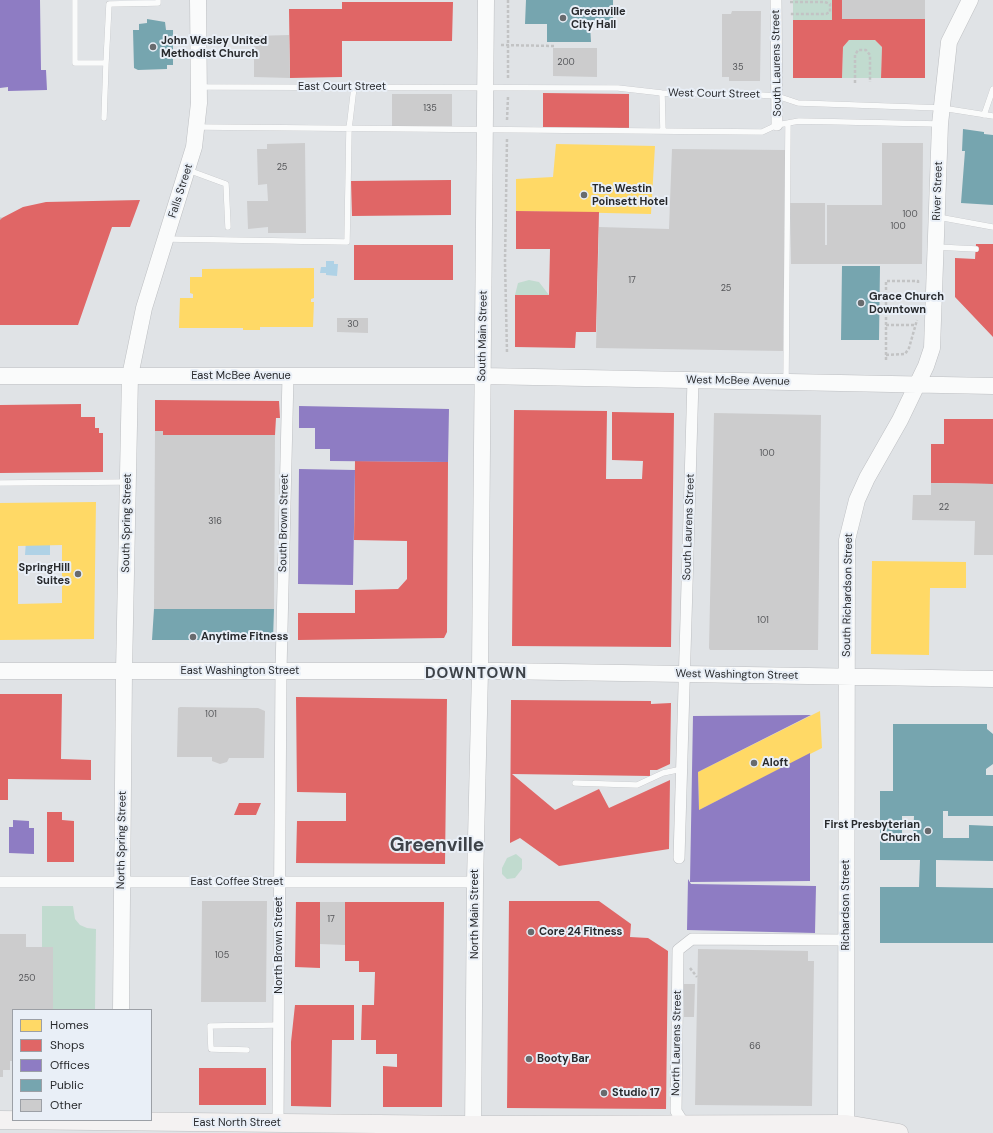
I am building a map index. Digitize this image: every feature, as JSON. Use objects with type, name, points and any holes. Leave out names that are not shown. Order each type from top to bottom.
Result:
[{"type":"main road","name":"East North Street","points":[[0,1120],[12,1121]]},
{"type":"main road","name":"East North Street","points":[[15,1121],[74,1125],[278,1125],[473,1129],[846,1128],[899,1133]]},
{"type":"street","name":"Falls Street","points":[[130,376],[144,308],[188,170],[198,127],[198,0]]},
{"type":"street","name":"South Main Street","points":[[480,671],[486,0]]},
{"type":"street","name":"South Laurens Street","points":[[776,0],[777,96],[782,125]]},
{"type":"street","name":"River Street","points":[[917,385],[926,366],[932,348],[940,124],[949,42],[970,0]]},
{"type":"street","name":"East McBee Avenue","points":[[0,376],[483,376]]},
{"type":"street","name":"South Spring Street","points":[[124,670],[130,376]]},
{"type":"street","name":"South Brown Street","points":[[281,671],[288,376]]},
{"type":"street","name":"West McBee Avenue","points":[[483,376],[993,386]]},
{"type":"street","name":"South Laurens Street","points":[[685,674],[693,380]]},
{"type":"street","name":"South Richardson Street","points":[[846,677],[846,542],[851,520],[857,500],[867,478],[900,420],[917,385]]},
{"type":"street","name":"East Washington Street","points":[[0,670],[480,671]]},
{"type":"street","name":"North Spring Street","points":[[121,1009],[124,670]]},
{"type":"street","name":"North Brown Street","points":[[278,1125],[281,671]]},
{"type":"street","name":"West Washington Street","points":[[480,671],[993,679]]},
{"type":"street","name":"North Main Street","points":[[473,1129],[475,882],[480,671]]},
{"type":"street","points":[[679,858],[685,674]]},
{"type":"street","name":"Richardson Street","points":[[846,677],[846,1128]]},
{"type":"street","name":"East Coffee Street","points":[[0,882],[475,882]]},
{"type":"street","name":"North Laurens Street","points":[[685,1129],[676,1111],[678,950],[692,939],[846,940]]},
{"type":"lane","points":[[75,0],[75,63],[106,63]]},
{"type":"lane","points":[[104,118],[109,2],[158,3],[158,0]]},
{"type":"lane","name":"East Court Street","points":[[198,86],[486,87]]},
{"type":"lane","points":[[165,239],[347,242],[349,129],[354,87]]},
{"type":"lane","name":"West Court Street","points":[[486,87],[618,88],[662,93],[777,96],[798,103],[942,108],[993,116]]},
{"type":"lane","points":[[984,115],[993,89]]},
{"type":"lane","points":[[662,93],[663,131]]},
{"type":"lane","points":[[198,127],[762,132],[800,121],[940,124]]},
{"type":"lane","points":[[782,125],[786,382]]},
{"type":"lane","points":[[188,170],[226,184],[228,227]]},
{"type":"lane","points":[[937,217],[993,227]]},
{"type":"lane","points":[[936,246],[976,249]]},
{"type":"lane","points":[[0,483],[128,482]]},
{"type":"lane","points":[[575,783],[637,785],[663,773],[682,769]]},
{"type":"lane","points":[[247,1050],[211,1049],[210,1026],[279,1025]]},
{"type":"path","points":[[508,0],[508,78]]},
{"type":"path","points":[[790,2],[825,2],[830,4],[830,12],[826,14],[790,14]]},
{"type":"path","points":[[486,44],[554,46]]},
{"type":"path","points":[[855,83],[855,55],[858,50],[866,50],[870,55],[870,82]]},
{"type":"path","points":[[507,353],[505,262],[508,93]]},
{"type":"path","points":[[502,111],[507,111]]},
{"type":"path","points":[[886,360],[886,281],[918,281],[918,288]]},
{"type":"path","points":[[886,354],[905,354],[909,348],[917,314]]},
{"type":"path","points":[[886,325],[915,325]]},
{"type":"green space","points":[[793,0],[832,0],[832,20],[793,20]]},
{"type":"green space","points":[[849,40],[875,40],[882,47],[881,78],[842,78],[843,47]]},
{"type":"green space","points":[[529,280],[539,282],[549,295],[515,295],[518,283]]},
{"type":"green space","points":[[516,854],[522,859],[522,869],[515,878],[507,879],[502,874],[502,868],[507,858]]},
{"type":"green space","points":[[42,906],[73,906],[75,919],[80,925],[87,928],[96,929],[95,1009],[53,1009],[53,948],[42,947]]},
{"type":"water","points":[[326,261],[334,261],[334,264],[338,264],[337,276],[320,273],[321,267],[326,267]]},
{"type":"water","points":[[26,541],[50,542],[50,555],[25,555]]},
{"type":"building: Homes","name":"The Westin Poinsett Hotel","points":[[556,144],[655,146],[651,214],[516,211],[516,179],[553,177]]},
{"type":"building: Homes","points":[[314,268],[314,298],[311,299],[311,302],[314,302],[313,327],[260,327],[260,330],[243,330],[243,328],[179,328],[180,298],[193,298],[193,294],[190,293],[190,277],[202,277],[202,269]]},
{"type":"building: Homes","name":"SpringHill Suites","points":[[96,502],[94,639],[0,640],[0,503]],"holes":[[[62,545],[62,603],[18,604],[18,546]]]},
{"type":"building: Homes","points":[[872,561],[966,562],[966,588],[930,588],[929,655],[871,654]]},
{"type":"building: Homes","name":"Aloft","points":[[820,711],[822,748],[699,810],[698,772]]},
{"type":"building: Shops","points":[[832,0],[925,0],[925,78],[881,78],[882,47],[875,40],[849,40],[843,47],[842,78],[793,78],[793,20],[832,20]]},
{"type":"building: Shops","points":[[342,2],[453,2],[452,41],[342,41],[342,77],[290,78],[289,9],[342,9]]},
{"type":"building: Shops","points":[[543,93],[629,94],[629,129],[543,128]]},
{"type":"building: Shops","points":[[451,180],[451,215],[352,216],[351,181]]},
{"type":"building: Shops","points":[[140,200],[130,227],[112,227],[78,325],[0,325],[0,219],[23,207],[46,202]]},
{"type":"building: Shops","points":[[516,211],[599,212],[596,332],[576,332],[575,348],[515,347],[515,295],[549,295],[550,249],[516,249]]},
{"type":"building: Shops","points":[[976,244],[993,244],[993,337],[955,297],[955,258],[975,259]]},
{"type":"building: Shops","points":[[354,245],[453,245],[453,280],[354,280]]},
{"type":"building: Shops","points":[[155,400],[279,401],[280,418],[276,418],[275,435],[163,435],[163,431],[155,431]]},
{"type":"building: Shops","points":[[81,404],[81,417],[95,417],[95,428],[99,428],[99,433],[103,433],[103,472],[0,473],[0,405]]},
{"type":"building: Shops","points":[[514,410],[607,411],[606,479],[642,479],[643,461],[612,460],[612,412],[674,413],[671,647],[512,646]]},
{"type":"building: Shops","points":[[944,419],[993,419],[993,484],[931,483],[931,444],[944,444]]},
{"type":"building: Shops","points":[[355,461],[448,462],[447,632],[444,638],[298,640],[298,613],[355,613],[355,590],[398,589],[407,579],[407,541],[354,540]]},
{"type":"building: Shops","points":[[0,694],[62,694],[61,759],[91,760],[91,780],[8,779],[8,800],[0,800]]},
{"type":"building: Shops","points":[[296,697],[447,699],[445,864],[296,863],[297,821],[346,821],[346,793],[297,792]]},
{"type":"building: Shops","points":[[511,700],[651,701],[651,704],[671,703],[670,764],[657,770],[650,770],[650,776],[512,774],[555,810],[599,789],[609,808],[670,780],[669,849],[559,866],[520,838],[510,843]]},
{"type":"building: Shops","points":[[239,803],[261,803],[256,815],[234,815]]},
{"type":"building: Shops","points":[[47,812],[62,812],[62,820],[74,821],[74,862],[47,862]]},
{"type":"building: Shops","points":[[509,901],[599,901],[631,924],[630,937],[648,938],[668,951],[666,1109],[507,1108]]},
{"type":"building: Shops","points":[[296,902],[320,902],[320,968],[295,967]]},
{"type":"building: Shops","points":[[345,902],[444,902],[442,1107],[383,1107],[383,1066],[397,1067],[397,1054],[376,1054],[376,1040],[361,1040],[362,1005],[374,1005],[375,972],[359,972],[359,961],[345,961]]},
{"type":"building: Shops","points":[[295,1005],[354,1005],[354,1040],[332,1040],[331,1107],[291,1106],[291,1042]]},
{"type":"building: Shops","points":[[199,1068],[266,1068],[266,1105],[199,1105]]},
{"type":"building: Offices","points":[[0,0],[40,0],[41,70],[46,70],[47,90],[8,91],[8,87],[0,88]]},
{"type":"building: Offices","points":[[299,406],[449,409],[448,462],[330,461],[330,449],[315,449],[315,428],[299,428]]},
{"type":"building: Offices","points":[[299,469],[355,470],[353,585],[298,584]]},
{"type":"building: Offices","points":[[811,715],[698,772],[699,810],[810,753],[810,881],[690,882],[693,716]]},
{"type":"building: Offices","points":[[13,820],[29,821],[29,828],[34,828],[34,854],[9,853],[9,827],[13,827]]},
{"type":"building: Offices","points":[[688,879],[691,884],[816,886],[815,933],[687,930]]},
{"type":"building: Public","points":[[526,0],[613,0],[613,24],[590,25],[591,42],[547,42],[547,24],[525,24]]},
{"type":"building: Public","name":"John Wesley United Methodist Church","points":[[147,19],[165,22],[166,30],[173,30],[173,65],[167,65],[167,69],[138,70],[134,68],[133,30],[139,30],[139,24],[147,23]]},
{"type":"building: Public","points":[[963,129],[993,135],[993,205],[961,203],[965,151],[962,151]]},
{"type":"building: Public","name":"Grace Church Downtown","points":[[842,266],[880,266],[879,340],[841,340]]},
{"type":"building: Public","points":[[154,609],[274,609],[273,640],[152,640]]},
{"type":"building: Public","name":"First Presbyterian Church","points":[[893,724],[987,724],[987,729],[993,734],[993,764],[986,769],[986,775],[993,775],[993,816],[948,816],[948,811],[943,811],[943,838],[969,838],[969,825],[993,826],[993,861],[936,860],[936,887],[993,888],[993,943],[880,943],[880,887],[919,887],[920,860],[880,860],[880,791],[893,791]],"holes":[[[902,816],[914,816],[913,837],[902,836]]]},
{"type":"building: Other","points":[[842,0],[925,0],[925,19],[842,19]]},
{"type":"building: Other","points":[[732,11],[761,11],[760,81],[729,81],[729,77],[722,77],[722,14],[731,14]]},
{"type":"building: Other","points":[[289,35],[290,78],[254,77],[254,36]]},
{"type":"building: Other","points":[[553,48],[597,48],[597,77],[553,76]]},
{"type":"building: Other","points":[[392,94],[452,94],[452,126],[392,126]]},
{"type":"building: Other","points":[[305,143],[306,233],[268,233],[268,227],[248,229],[247,201],[268,201],[267,184],[258,185],[257,149],[267,149],[267,144]]},
{"type":"building: Other","points":[[882,143],[923,143],[922,264],[791,264],[790,203],[825,203],[825,245],[827,245],[827,205],[882,205]]},
{"type":"building: Other","points":[[672,149],[786,150],[783,351],[596,348],[599,227],[669,229]]},
{"type":"building: Other","points":[[337,318],[368,318],[368,333],[337,332]]},
{"type":"building: Other","points":[[714,413],[821,415],[818,650],[710,650],[709,648]]},
{"type":"building: Other","points":[[155,431],[163,431],[163,435],[275,435],[274,609],[154,609]]},
{"type":"building: Other","points":[[931,483],[993,484],[993,555],[974,555],[975,521],[912,520],[913,495],[931,495]]},
{"type":"building: Other","points":[[178,708],[258,708],[265,711],[264,758],[229,758],[227,762],[220,764],[212,761],[212,757],[177,757]]},
{"type":"building: Other","points":[[202,901],[267,901],[266,1002],[201,1002]]},
{"type":"building: Other","points":[[320,902],[345,902],[345,945],[320,944]]},
{"type":"building: Other","points":[[0,934],[26,934],[26,947],[53,947],[53,1009],[12,1009],[12,1061],[10,1061],[10,1070],[3,1070],[3,1077],[0,1077]]},
{"type":"building: Other","points":[[698,949],[808,951],[808,961],[814,961],[812,1106],[695,1105]]},
{"type":"building: Other","points":[[684,984],[695,984],[694,1017],[684,1017]]},
{"type":"place","name":"Greenville City Hall","points":[[563,18]]},
{"type":"place","name":"John Wesley United Methodist Church","points":[[153,47]]},
{"type":"place","name":"The Westin Poinsett Hotel","points":[[584,195]]},
{"type":"place","name":"Grace Church Downtown","points":[[861,303]]},
{"type":"place","name":"SpringHill Suites","points":[[78,574]]},
{"type":"place","name":"Anytime Fitness","points":[[193,637]]},
{"type":"place","name":"Aloft","points":[[754,763]]},
{"type":"place","name":"First Presbyterian Church","points":[[928,831]]},
{"type":"place","name":"Core 24 Fitness","points":[[531,932]]},
{"type":"place","name":"Booty Bar","points":[[529,1059]]},
{"type":"place","name":"Studio 17","points":[[604,1093]]},
{"type":"district","name":"DOWNTOWN","points":[[476,674]]},
{"type":"district","name":"Greenville","points":[[437,846]]}]
